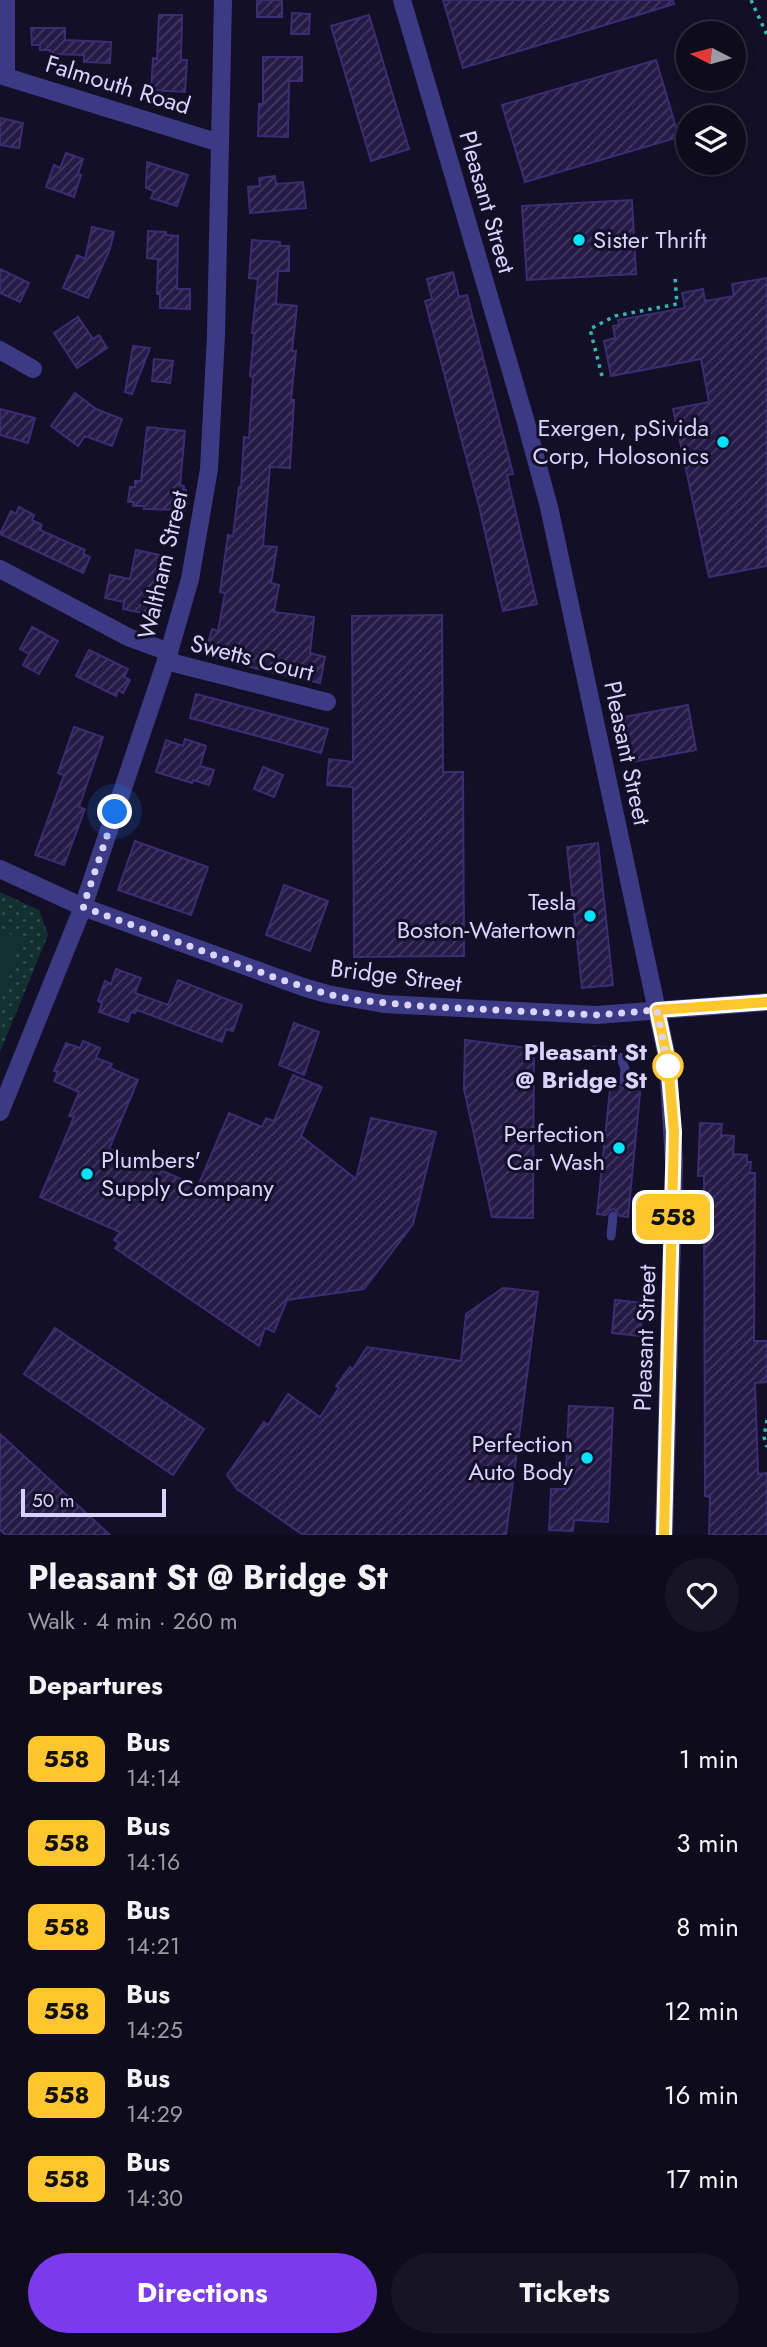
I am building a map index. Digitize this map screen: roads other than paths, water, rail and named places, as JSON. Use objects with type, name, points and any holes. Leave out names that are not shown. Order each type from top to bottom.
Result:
[{"type":"street","points":[[3,76],[6,0]]},
{"type":"street","name":"Waltham Street","points":[[0,1112],[83,907],[168,656],[190,579],[209,469],[216,335],[223,0]]},
{"type":"street","name":"Pleasant Street","points":[[402,0],[549,507],[668,1062],[674,1142],[664,1535]]},
{"type":"street","name":"Falmouth Road","points":[[3,76],[220,143]]},
{"type":"street","points":[[0,350],[33,369]]},
{"type":"street","name":"Swetts Court","points":[[0,569],[168,656],[327,702]]},
{"type":"street","name":"Bridge Street","points":[[0,869],[83,907],[279,979],[356,1000],[418,1006],[597,1015],[767,1002]]},
{"type":"lane","points":[[595,1050],[610,1051],[621,1058],[625,1069],[624,1081]]},
{"type":"lane","points":[[611,1236],[613,1216]]},
{"type":"place","name":"Sister Thrift","points":[[579,240]]},
{"type":"place","name":"Exergen, pSivida Corp, Holosonics","points":[[723,442]]},
{"type":"place","name":"Tesla Boston-Watertown","points":[[590,916]]},
{"type":"place","name":"Pleasant St @ Bridge St","points":[[668,1066]]},
{"type":"place","name":"Perfection Car Wash","points":[[619,1148]]},
{"type":"place","name":"Plumbers' Supply Company","points":[[87,1174]]},
{"type":"place","name":"Perfection Auto Body","points":[[587,1458]]}]
